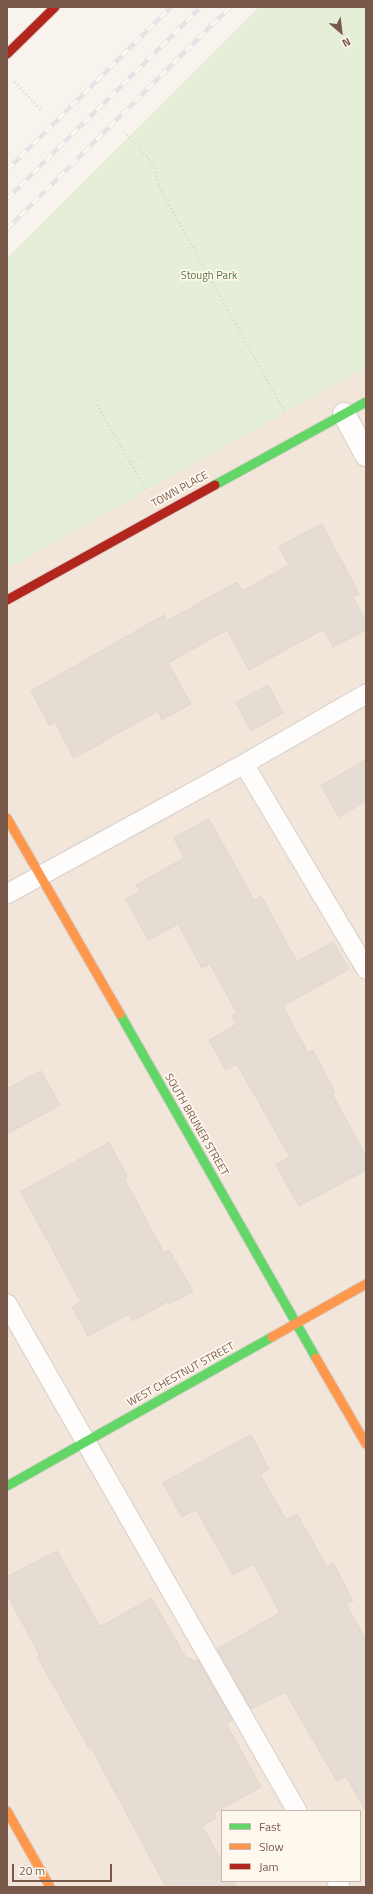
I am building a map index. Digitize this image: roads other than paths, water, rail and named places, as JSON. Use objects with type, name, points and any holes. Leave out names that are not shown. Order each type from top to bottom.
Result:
[{"type":"street","points":[[7,54],[55,7]]},
{"type":"street","name":"TOWN PLACE","points":[[7,600],[366,402]]},
{"type":"street","points":[[344,414],[366,455]]},
{"type":"street","name":"SOUTH BRUNER STREET","points":[[7,818],[366,1444]]},
{"type":"street","name":"WEST CHESTNUT STREET","points":[[7,1486],[366,1284]]},
{"type":"street","points":[[7,1811],[50,1887]]},
{"type":"lane","points":[[7,894],[244,764],[366,694]]},
{"type":"lane","points":[[244,764],[366,970]]},
{"type":"lane","points":[[7,1304],[296,1810]]},
{"type":"railway","points":[[7,170],[171,7]]},
{"type":"railway","points":[[7,199],[201,7]]},
{"type":"railway","points":[[7,229],[230,7]]},
{"type":"park label","name":"Stough Park","points":[[209,276]]}]
